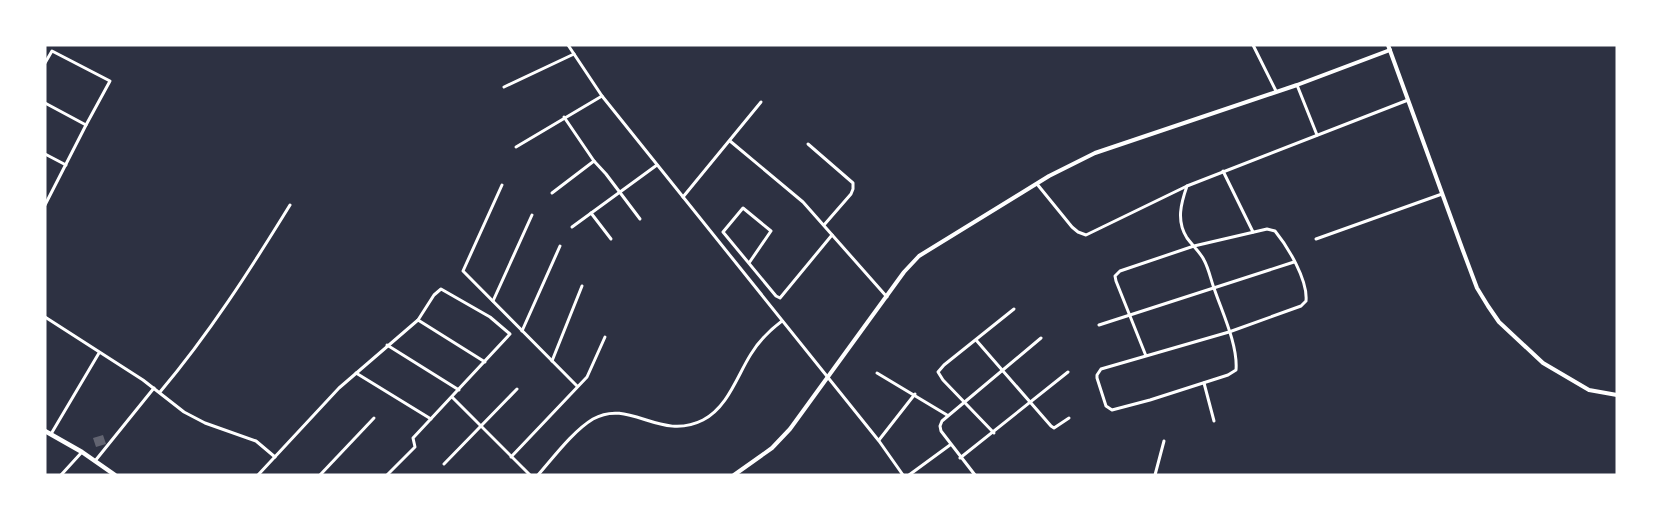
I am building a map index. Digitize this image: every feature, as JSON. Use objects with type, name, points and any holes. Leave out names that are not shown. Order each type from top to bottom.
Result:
[{"type":"main road","points":[[45,431],[82,452],[114,475]]},
{"type":"street","points":[[568,45],[602,96],[879,441],[903,475]]},
{"type":"street","points":[[1253,45],[1276,91]]},
{"type":"street","points":[[734,475],[781,439],[904,272],[919,256],[1061,169],[1095,153],[1297,85],[1389,47],[1477,288],[1499,322],[1543,363],[1566,378],[1589,390],[1617,395]]},
{"type":"street","points":[[45,63],[52,51],[110,81],[45,205]]},
{"type":"street","points":[[504,87],[574,54]]},
{"type":"street","points":[[1297,85],[1317,135]]},
{"type":"street","points":[[516,147],[602,96]]},
{"type":"street","points":[[1037,184],[1072,227],[1086,235],[1187,186],[1408,100]]},
{"type":"street","points":[[683,197],[761,102]]},
{"type":"street","points":[[45,103],[86,125]]},
{"type":"street","points":[[564,117],[594,161],[621,192],[640,219]]},
{"type":"street","points":[[730,141],[802,202],[886,297]]},
{"type":"street","points":[[808,144],[853,183],[851,194],[824,225]]},
{"type":"street","points":[[45,154],[66,165]]},
{"type":"street","points":[[552,193],[594,161]]},
{"type":"street","points":[[572,227],[657,165]]},
{"type":"street","points":[[1223,171],[1252,232]]},
{"type":"street","points":[[502,185],[463,271],[577,386]]},
{"type":"street","points":[[1146,356],[1116,281],[1117,273],[1194,246],[1267,229],[1275,231],[1294,262],[1307,298],[1304,304],[1229,332],[1146,356],[1101,369],[1097,378],[1109,409],[1150,400],[1228,375],[1236,370],[1229,332],[1205,261],[1194,246],[1182,230],[1181,203],[1187,186]]},
{"type":"street","points":[[1316,239],[1442,194]]},
{"type":"street","points":[[160,392],[215,320],[290,205]]},
{"type":"street","points":[[749,263],[771,231],[743,208],[723,232],[776,296],[780,298],[832,235]]},
{"type":"street","points":[[591,213],[611,239]]},
{"type":"street","points":[[493,302],[532,215]]},
{"type":"street","points":[[522,331],[560,246]]},
{"type":"street","points":[[1100,325],[1294,262]]},
{"type":"street","points":[[552,361],[582,286]]},
{"type":"street","points":[[258,475],[356,373],[418,320],[438,290],[444,290],[490,317],[510,334]]},
{"type":"street","points":[[994,433],[942,380],[938,372],[1014,309]]},
{"type":"street","points":[[45,317],[160,392],[184,412],[256,441],[275,457]]},
{"type":"street","points":[[418,320],[485,362]]},
{"type":"street","points":[[538,475],[581,429],[595,418],[619,413],[628,414],[658,425],[682,428],[708,417],[730,392],[752,353],[767,334],[782,321]]},
{"type":"street","points":[[387,475],[415,447],[413,438],[518,327]]},
{"type":"street","points":[[511,457],[587,377],[605,337]]},
{"type":"street","points":[[975,475],[950,445],[940,426],[947,415],[1041,338]]},
{"type":"street","points":[[976,340],[1054,428],[1069,418]]},
{"type":"street","points":[[387,345],[459,390]]},
{"type":"street","points":[[50,435],[99,353]]},
{"type":"street","points":[[960,458],[1068,372]]},
{"type":"street","points":[[356,373],[431,419]]},
{"type":"street","points":[[877,373],[947,415]]},
{"type":"street","points":[[1204,383],[1214,421]]},
{"type":"street","points":[[95,461],[154,388]]},
{"type":"street","points":[[444,465],[517,389]]},
{"type":"street","points":[[879,441],[915,394]]},
{"type":"street","points":[[452,397],[530,475]]},
{"type":"street","points":[[320,475],[374,418]]},
{"type":"street","points":[[1155,475],[1164,441]]},
{"type":"street","points":[[909,475],[950,445]]},
{"type":"street","points":[[61,475],[82,452]]},
{"type":"building","points":[[103,435],[106,444],[96,447],[93,438]]}]
